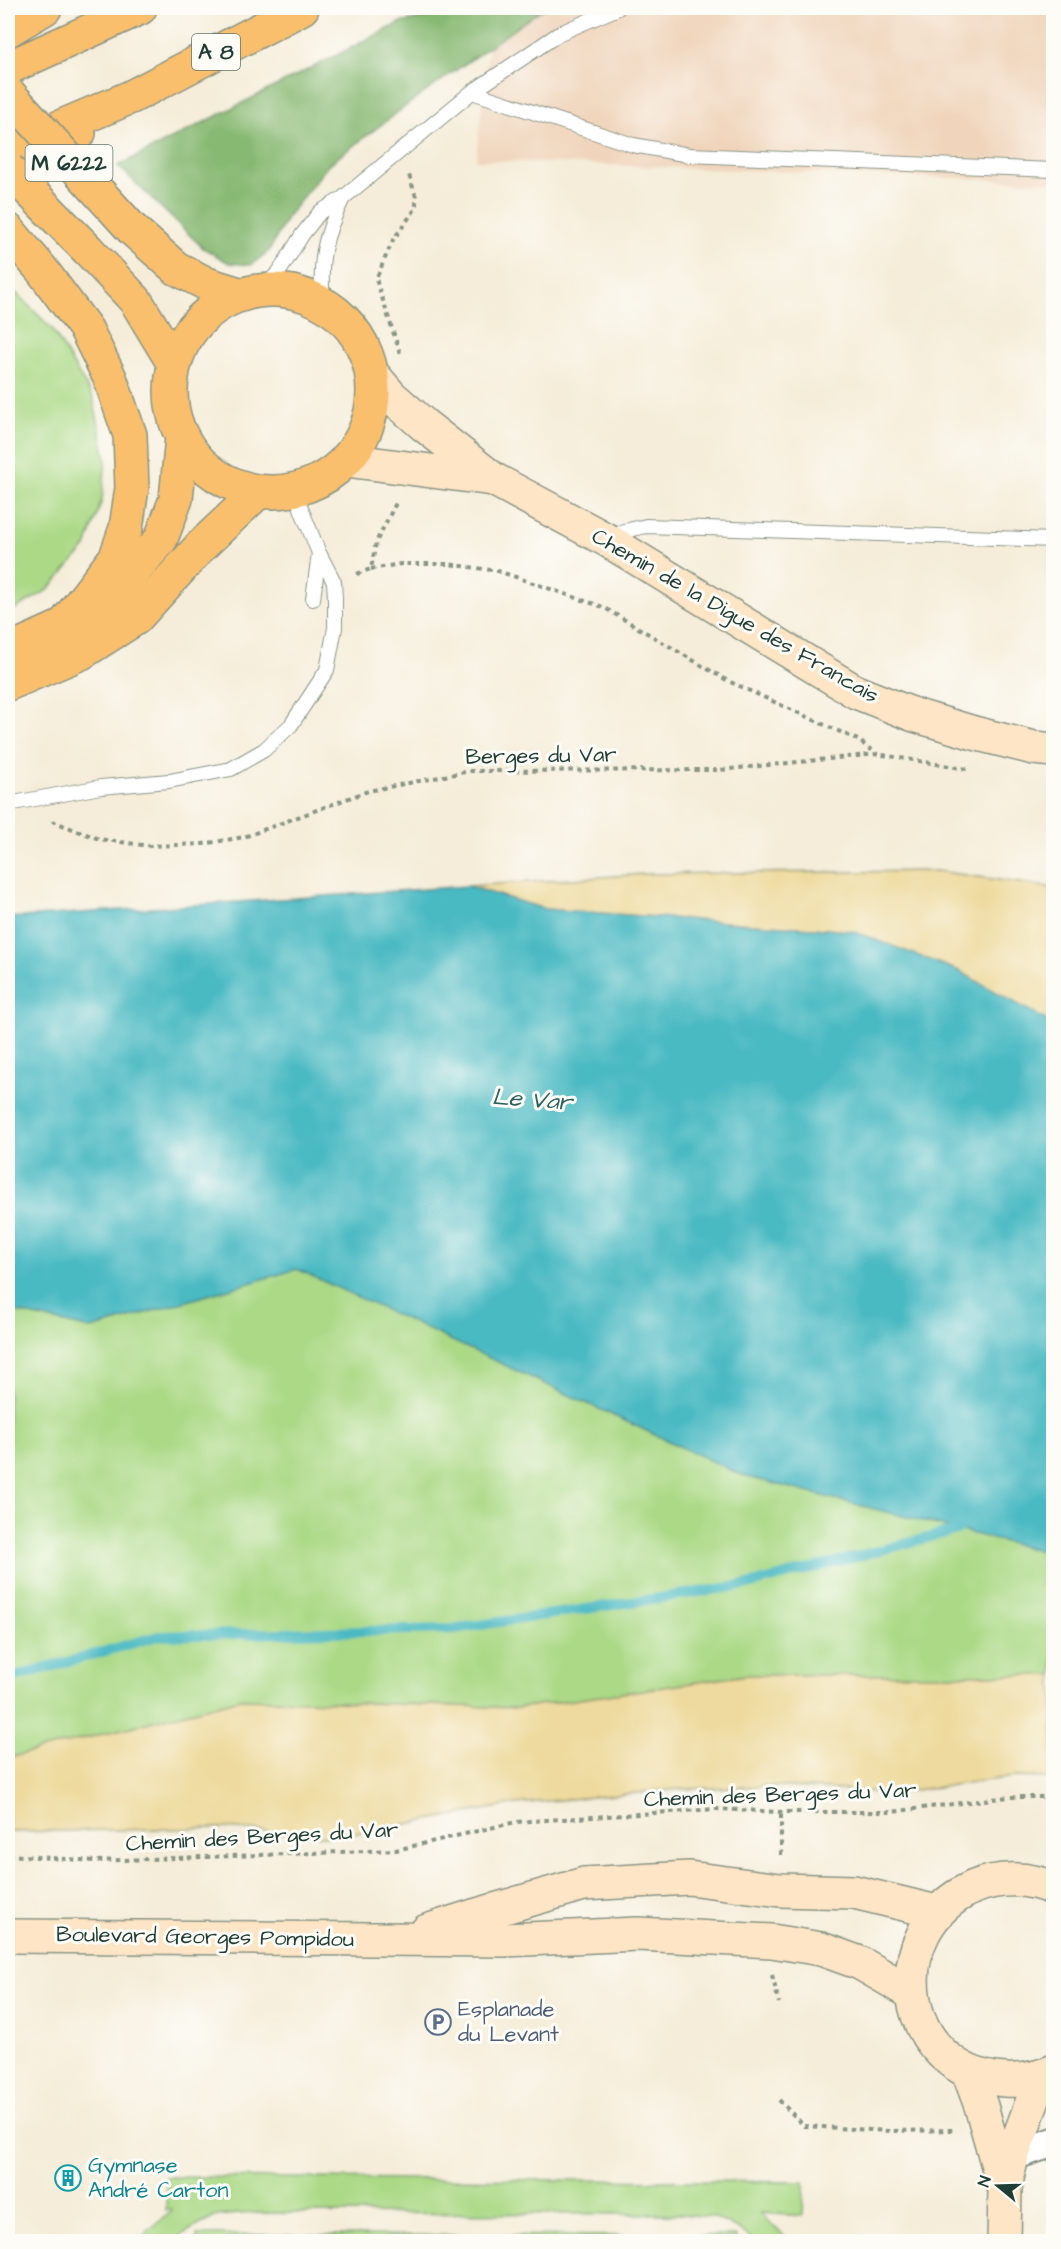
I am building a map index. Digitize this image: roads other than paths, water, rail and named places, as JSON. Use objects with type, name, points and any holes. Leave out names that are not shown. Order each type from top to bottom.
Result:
[{"type":"main road","points":[[8,30],[45,8]]},
{"type":"main road","points":[[8,68],[140,8]]},
{"type":"main road","name":"A 8","points":[[8,149],[131,97],[302,8]]},
{"type":"main road","name":"M 6222","points":[[8,93],[133,230],[176,268],[207,284],[250,292]]},
{"type":"main road","points":[[8,179],[38,162],[131,97]]},
{"type":"main road","name":"M 6222","points":[[8,169],[88,249],[136,302],[174,364]]},
{"type":"main road","points":[[8,230],[42,270],[86,329],[111,378],[130,435],[132,488],[126,528],[116,557],[63,626]]},
{"type":"main road","points":[[283,289],[323,302],[347,321],[363,346],[373,375],[372,406],[364,435],[346,460],[332,473],[295,490],[258,492],[227,482],[201,463],[182,437],[173,414],[171,389],[174,364],[188,334],[210,310],[250,292],[283,289]]},
{"type":"main road","points":[[373,375],[391,396],[424,425],[493,479]]},
{"type":"main road","points":[[8,651],[63,626],[116,592],[161,539],[176,499],[182,437]]},
{"type":"main road","points":[[346,460],[493,479]]},
{"type":"main road","name":"Chemin de la Digue des Francais","points":[[493,479],[607,540],[856,692],[914,715],[975,734],[1034,748],[1053,750]]},
{"type":"main road","points":[[8,684],[81,653],[136,618],[201,546],[258,492]]},
{"type":"main road","name":"Boulevard Georges Pompidou","points":[[402,1939],[584,1884],[689,1878],[780,1890],[854,1892],[937,1912]]},
{"type":"main road","points":[[1048,2073],[1017,2081],[993,2079],[968,2071],[947,2058],[930,2039],[918,2017],[912,1993],[912,1964],[921,1936],[937,1912],[960,1894],[986,1882],[1015,1879],[1044,1884],[1053,1889]]},
{"type":"main road","name":"Boulevard Georges Pompidou","points":[[8,1936],[504,1940],[638,1934],[772,1941],[821,1949],[860,1963],[912,1993]]},
{"type":"main road","points":[[968,2071],[1005,2187]]},
{"type":"main road","points":[[1004,2241],[1005,2187],[1012,2156],[1048,2073]]},
{"type":"street","points":[[1012,2156],[1053,2142]]},
{"type":"lane","points":[[250,292],[279,272],[302,235],[320,212],[343,198],[472,92],[560,33],[618,8]]},
{"type":"lane","points":[[472,92],[633,145],[689,155],[1053,170]]},
{"type":"lane","points":[[323,302],[320,272],[324,244],[343,198]]},
{"type":"lane","points":[[8,804],[101,787],[169,781],[231,769],[264,750],[291,726],[327,670],[335,628],[333,582],[295,490]]},
{"type":"lane","points":[[607,540],[624,531],[646,526],[1053,540]]},
{"type":"lane","points":[[313,599],[320,553]]},
{"type":"water","name":"Le Var","points":[[468,886],[545,909],[852,931],[959,971],[1053,1024],[1053,1554],[744,1476],[297,1269],[91,1329],[8,1310],[8,918]]},
{"type":"waterway","points":[[8,1679],[158,1636],[453,1629],[752,1584],[957,1530],[968,1520]]},
{"type":"place","name":"Esplanade du Levant","points":[[438,2022]]},
{"type":"place","name":"Gymnase André Carton","points":[[68,2178]]}]
